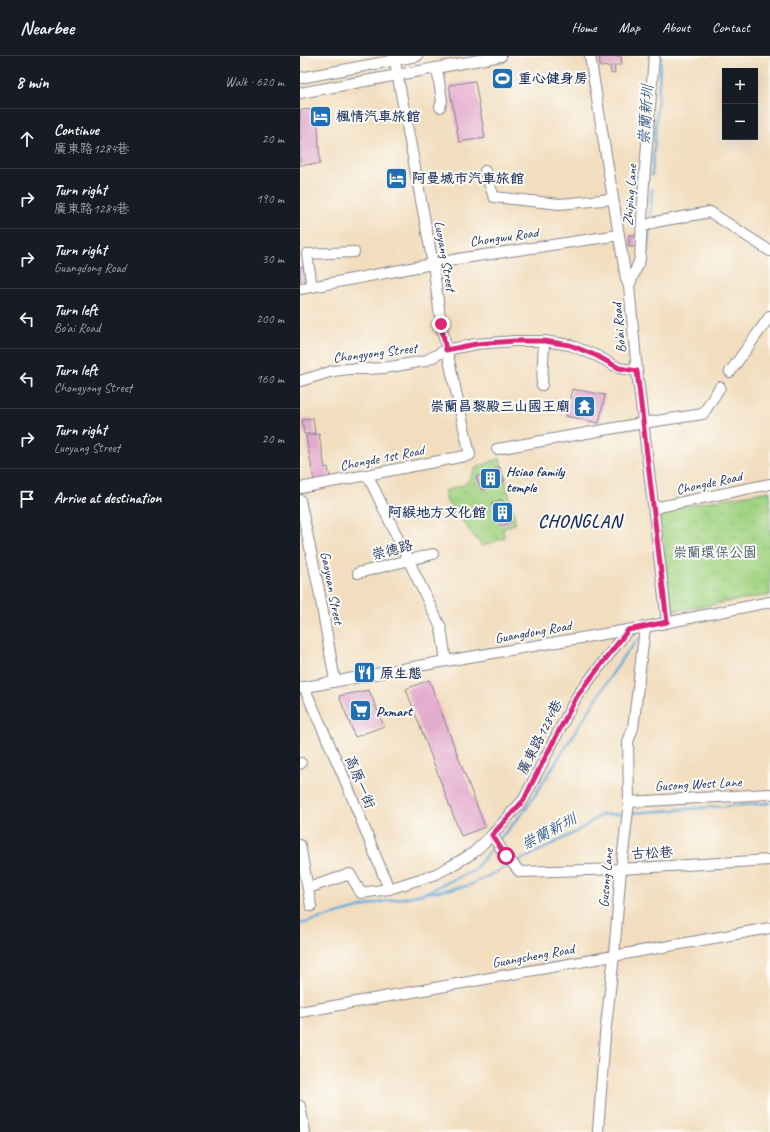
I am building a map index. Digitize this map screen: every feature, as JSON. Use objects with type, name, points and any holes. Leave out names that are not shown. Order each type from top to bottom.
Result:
[{"type":"street","points":[[300,78],[394,58],[417,56]]},
{"type":"street","points":[[300,93],[501,56]]},
{"type":"street","name":"Bo'ai Road","points":[[590,56],[618,235],[626,279],[629,286],[637,371],[667,622]]},
{"type":"street","name":"Zhiping Lane","points":[[629,286],[640,259],[647,225],[654,56]]},
{"type":"street","name":"Luoyang Street","points":[[394,58],[433,264],[441,324],[470,455]]},
{"type":"street","points":[[437,68],[442,101],[440,107]]},
{"type":"street","points":[[485,171],[494,197],[560,204],[613,199]]},
{"type":"street","points":[[647,225],[710,212],[770,251]]},
{"type":"street","name":"Chongwu Road","points":[[300,290],[464,258],[618,235]]},
{"type":"street","points":[[312,287],[308,254],[354,252]]},
{"type":"street","points":[[730,372],[770,316]]},
{"type":"street","name":"Chongyong Street","points":[[300,382],[333,371],[384,368],[425,361],[446,350],[476,344],[514,341],[544,341],[570,345],[597,356],[619,368],[637,371]]},
{"type":"street","points":[[542,385],[544,341]]},
{"type":"street","points":[[497,449],[703,414],[720,387]]},
{"type":"street","name":"Chongde 1st Road","points":[[300,488],[470,455]]},
{"type":"street","points":[[368,476],[441,628],[446,661]]},
{"type":"street","name":"Chongde Road","points":[[654,508],[770,484]]},
{"type":"street","name":"Gaoyuan Street","points":[[300,500],[319,590],[335,681]]},
{"type":"street","name":"崇德路","points":[[358,573],[433,554]]},
{"type":"street","name":"Guangdong Road","points":[[302,687],[645,627],[770,602]]},
{"type":"street","name":"Gusong Lane","points":[[598,1132],[605,1035],[628,802],[628,742],[633,728],[645,627]]},
{"type":"street","name":"廣東路1284巷","points":[[308,888],[350,874],[361,893],[389,889],[436,874],[473,853],[492,835],[524,800],[577,696],[628,630]]},
{"type":"street","name":"高原一街","points":[[302,687],[343,775],[389,889]]},
{"type":"street","name":"Gusong West Lane","points":[[628,802],[770,794]]},
{"type":"street","name":"古松巷","points":[[492,835],[503,852],[520,872],[621,869],[770,860]]},
{"type":"street","points":[[300,846],[311,906]]},
{"type":"street","name":"Guangsheng Road","points":[[300,1012],[770,928]]},
{"type":"street","points":[[300,1106],[305,1132]]},
{"type":"green space","points":[[500,458],[516,523],[503,529],[504,538],[482,546],[447,502],[444,491],[466,484],[476,468]],"holes":[[[499,467],[505,480],[482,490],[477,477]]]},
{"type":"green space","name":"崇蘭環保公園","points":[[770,491],[770,595],[672,611],[655,511]]},
{"type":"building","points":[[599,56],[621,56],[622,65],[614,65],[615,73],[611,74],[610,66],[600,67]]},
{"type":"building","points":[[475,81],[485,138],[459,142],[449,85]]},
{"type":"building","points":[[317,109],[320,164],[300,165],[300,110]]},
{"type":"building","points":[[629,235],[636,235],[636,247],[629,247]]},
{"type":"building","points":[[305,266],[308,286],[301,287],[300,267]]},
{"type":"building","name":"崇蘭昌黎殿三山國王廟","points":[[572,389],[605,395],[599,423],[566,416]]},
{"type":"building","points":[[313,418],[315,433],[304,434],[302,420]]},
{"type":"building","points":[[319,434],[325,468],[328,467],[330,478],[314,481],[306,436]]},
{"type":"building","name":"Hsiao family temple","points":[[499,467],[505,480],[482,490],[476,477]]},
{"type":"building","name":"阿緱地方文化館","points":[[502,499],[511,522],[501,526],[492,503]]},
{"type":"building","points":[[429,680],[485,827],[461,836],[406,689]]},
{"type":"building","name":"Pxmart","points":[[369,690],[384,726],[355,737],[339,696]]},
{"type":"waterway","name":"崇蘭新圳","points":[[652,175],[661,56]]},
{"type":"waterway","name":"崇蘭新圳","points":[[650,220],[652,189]]},
{"type":"waterway","name":"崇蘭新圳","points":[[646,257],[650,227]]},
{"type":"waterway","name":"崇蘭新圳","points":[[498,841],[526,809],[623,657],[639,638]]},
{"type":"waterway","name":"崇蘭新圳","points":[[633,813],[770,803]]},
{"type":"waterway","name":"崇蘭新圳","points":[[515,863],[578,831],[601,815],[619,814]]},
{"type":"waterway","name":"崇蘭新圳","points":[[422,894],[474,870],[495,845]]},
{"type":"waterway","name":"崇蘭新圳","points":[[427,893],[468,886],[510,865]]},
{"type":"waterway","name":"崇蘭新圳","points":[[300,924],[377,903],[422,894]]},
{"type":"place","name":"重心健身房","points":[[502,78]]},
{"type":"place","name":"楓情汽車旅館","points":[[321,116]]},
{"type":"place","name":"阿曼城市汽車旅館","points":[[396,178]]},
{"type":"place","name":"崇蘭昌黎殿三山國王廟","points":[[585,406]]},
{"type":"place","name":"Hsiao family temple","points":[[491,479]]},
{"type":"place","name":"阿緱地方文化館","points":[[502,512]]},
{"type":"place","name":"原生態","points":[[365,673]]},
{"type":"place","name":"Pxmart","points":[[361,711]]},
{"type":"district","name":"CHONGLAN","points":[[580,521]]},
{"type":"route","points":[[441,324],[446,350],[476,344],[514,341],[544,341],[570,345],[597,356],[619,368],[637,371],[654,508],[667,622],[628,630],[577,696],[524,800],[492,835],[506,856]]}]
